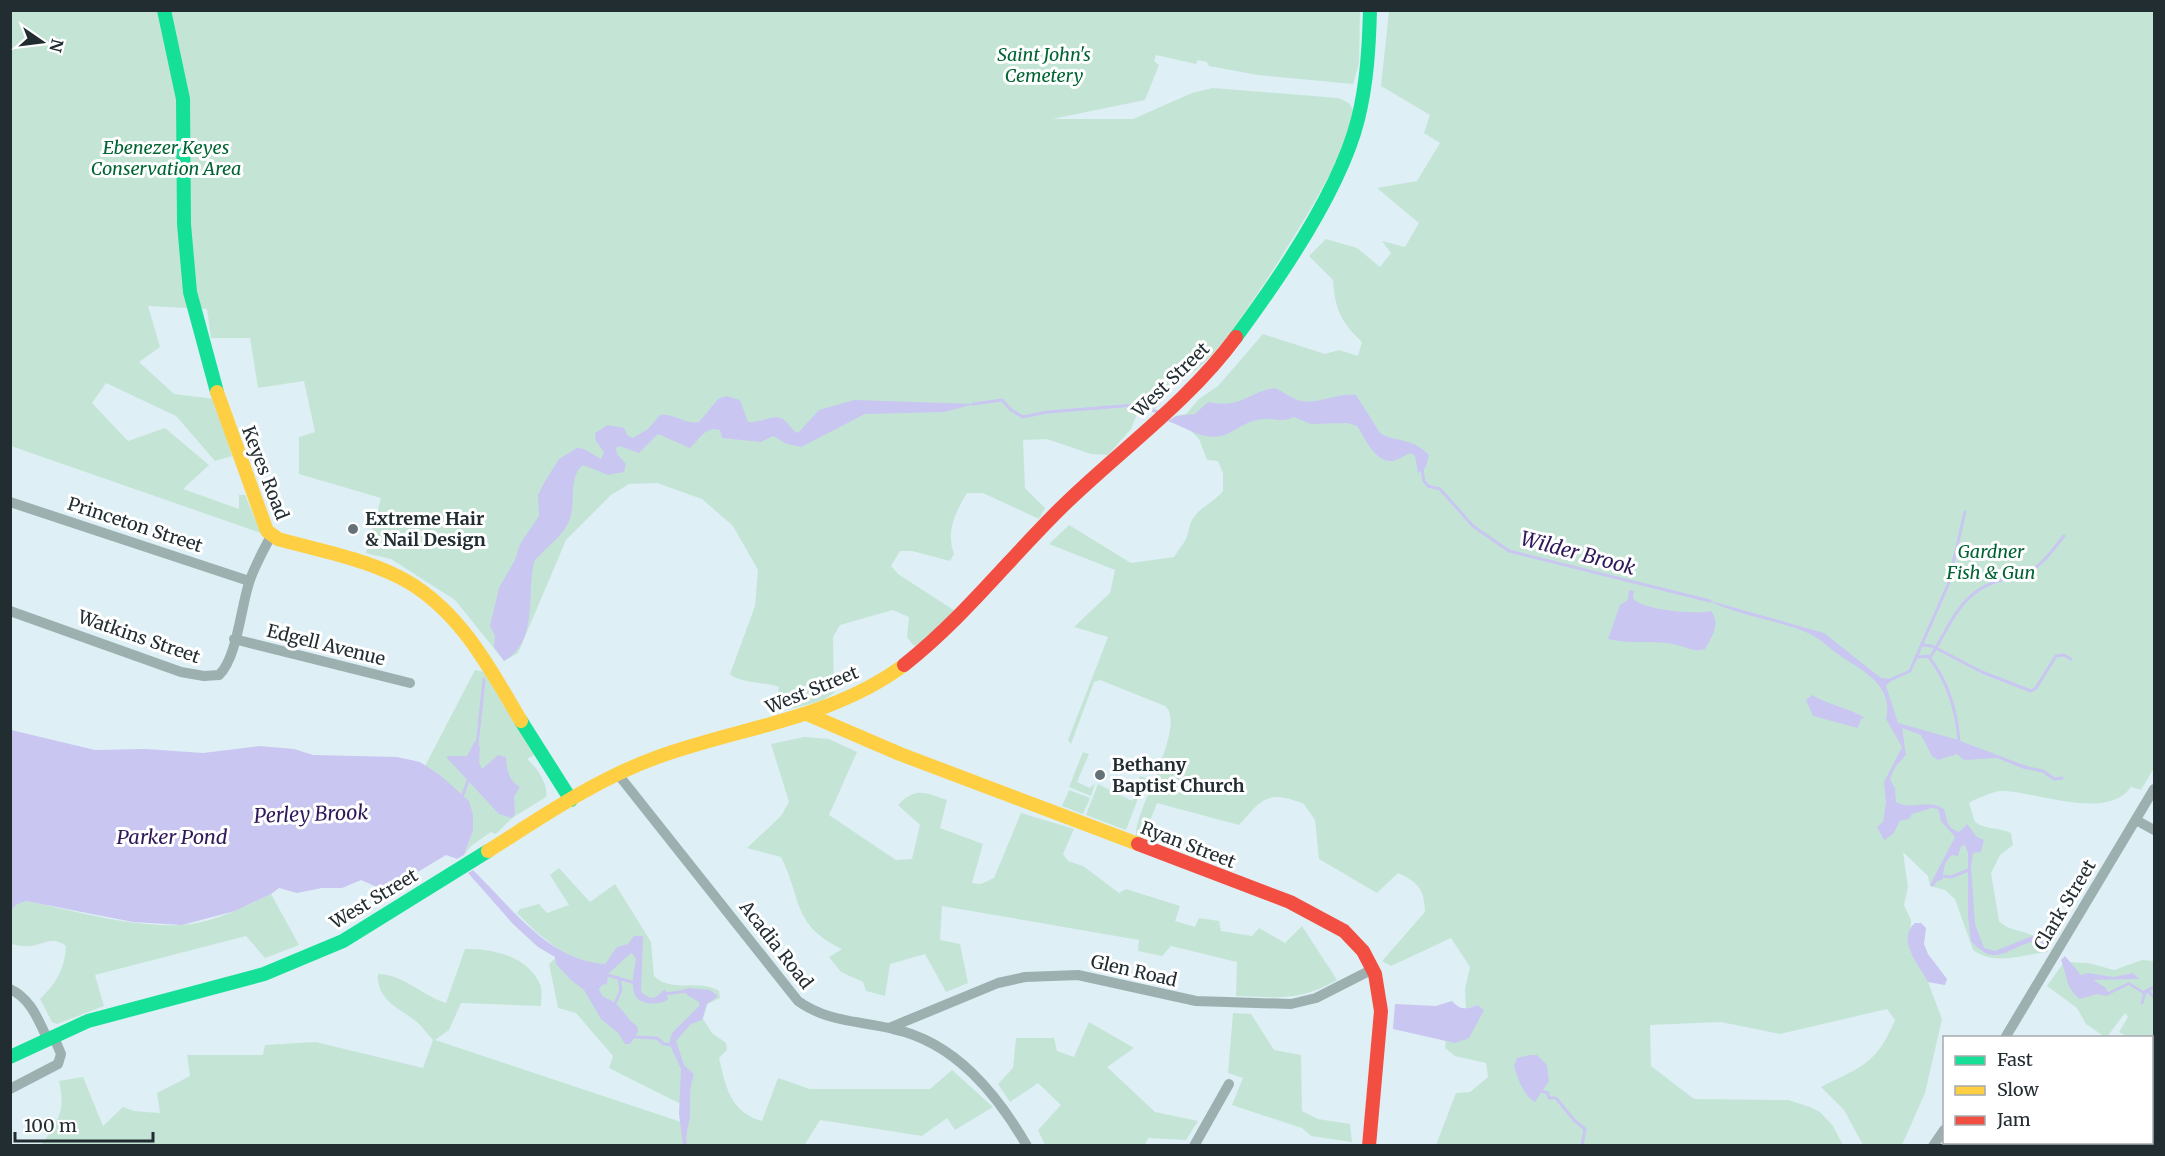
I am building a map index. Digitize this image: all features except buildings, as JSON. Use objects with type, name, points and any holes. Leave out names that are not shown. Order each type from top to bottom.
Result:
[{"type":"main road","name":"Keyes Road","points":[[164,10],[183,99],[184,224],[190,292],[221,407],[264,525],[271,536],[377,567],[413,584],[436,602],[458,623],[476,648],[571,800]]},
{"type":"main road","name":"West Street","points":[[10,1057],[50,1037],[120,1011],[264,974],[343,941],[617,773],[671,754],[834,705],[871,686],[934,642],[1065,504],[1212,367],[1242,330],[1319,212],[1354,138],[1368,74],[1370,10]]},
{"type":"main road","name":"Ryan Street","points":[[807,714],[900,754],[1307,910],[1351,937],[1373,969],[1378,983],[1381,1011],[1369,1146]]},
{"type":"street","name":"Princeton Street","points":[[10,502],[249,581]]},
{"type":"street","points":[[234,639],[249,581],[271,536]]},
{"type":"street","name":"Watkins Street","points":[[10,611],[170,668],[204,676],[219,675],[223,671],[234,639]]},
{"type":"street","name":"Edgell Avenue","points":[[234,639],[410,683]]},
{"type":"street","name":"Acadia Road","points":[[617,773],[792,995],[804,1005],[825,1016],[889,1028],[929,1042],[963,1064],[1001,1106],[1027,1146]]},
{"type":"street","name":"Clark Street","points":[[2008,1036],[2154,789]]},
{"type":"street","points":[[2136,820],[2154,830]]},
{"type":"street","name":"Glen Road","points":[[889,1028],[998,983],[1032,976],[1084,976],[1196,1001],[1291,1004],[1316,998],[1373,969]]},
{"type":"street","points":[[10,988],[29,1004],[61,1054],[58,1064],[10,1089]]},
{"type":"street","points":[[1194,1146],[1229,1084]]},
{"type":"street","points":[[1933,1146],[1943,1131]]},
{"type":"green space","points":[[11,11],[1360,11],[1359,63],[1353,84],[1258,75],[1209,66],[1207,62],[1198,60],[1196,64],[1156,55],[1154,61],[1159,65],[1145,100],[1052,119],[1133,119],[1192,93],[1213,88],[1338,98],[1352,108],[1351,126],[1340,154],[1299,229],[1251,303],[1212,355],[1162,395],[1160,404],[1152,411],[1139,409],[1131,429],[1108,455],[1091,454],[1047,439],[1023,440],[1025,488],[1045,508],[1039,519],[983,493],[967,493],[951,530],[954,554],[950,561],[912,551],[900,551],[891,566],[898,574],[955,611],[928,638],[914,646],[907,637],[909,617],[893,610],[840,625],[833,637],[834,693],[821,701],[787,710],[777,700],[779,687],[746,681],[730,674],[755,606],[758,570],[733,526],[702,499],[657,483],[629,484],[611,495],[566,540],[518,653],[504,661],[455,600],[391,559],[366,553],[381,498],[299,474],[299,437],[315,432],[304,381],[258,388],[250,338],[211,338],[207,309],[148,306],[160,347],[139,362],[174,394],[215,399],[232,456],[215,461],[176,416],[106,383],[92,403],[128,441],[165,428],[209,465],[183,489],[239,509],[239,495],[245,495],[261,533],[11,446]]},
{"type":"green space","name":"Gardner Fish & Gun","points":[[1389,11],[2154,11],[2154,768],[2141,790],[2131,787],[2119,797],[2104,803],[2068,802],[1999,791],[1969,803],[1975,822],[2011,833],[2013,845],[2000,855],[1991,873],[1999,921],[2010,928],[2037,937],[2050,946],[2047,952],[1999,958],[1981,955],[1973,950],[1955,899],[1945,890],[1930,886],[1928,876],[1903,852],[1908,887],[1904,905],[1911,920],[1910,951],[1928,982],[1942,1019],[1925,1093],[1902,1145],[1863,1145],[1844,1110],[1821,1087],[1857,1068],[1874,1055],[1895,1020],[1887,1009],[1780,1034],[1721,1022],[1650,1025],[1651,1066],[1694,1099],[1788,1100],[1820,1112],[1833,1126],[1843,1145],[1436,1145],[1456,1093],[1470,1092],[1488,1077],[1486,1063],[1455,1056],[1445,1048],[1446,1041],[1455,1042],[1477,1005],[1466,1009],[1465,989],[1470,967],[1451,938],[1391,966],[1382,961],[1425,912],[1419,887],[1398,873],[1377,893],[1319,859],[1315,820],[1304,804],[1281,797],[1266,799],[1260,803],[1239,825],[1157,803],[1143,839],[1136,836],[1143,807],[1170,731],[1170,716],[1165,706],[1100,680],[1094,682],[1071,744],[1068,740],[1108,637],[1074,627],[1110,593],[1115,570],[1049,544],[1069,525],[1131,563],[1174,557],[1186,539],[1194,517],[1223,491],[1223,473],[1218,461],[1207,460],[1199,439],[1189,429],[1168,421],[1186,414],[1199,399],[1218,386],[1263,334],[1325,354],[1339,350],[1358,356],[1362,342],[1340,315],[1335,300],[1333,280],[1309,256],[1326,239],[1357,248],[1380,267],[1391,253],[1382,241],[1405,247],[1419,223],[1377,188],[1417,181],[1440,143],[1424,133],[1430,115],[1381,86]]},
{"type":"green space","points":[[475,670],[484,672],[534,755],[527,759],[541,776],[546,787],[546,797],[512,818],[496,834],[491,832],[471,846],[464,855],[473,831],[440,775],[425,766]]},
{"type":"green space","points":[[804,737],[829,739],[857,752],[829,815],[896,860],[912,859],[920,825],[898,805],[910,795],[921,793],[947,800],[940,828],[983,844],[972,883],[981,884],[994,878],[1021,813],[1074,829],[1063,854],[1068,861],[1083,866],[1119,893],[1126,889],[1180,906],[1175,921],[1195,927],[1199,918],[1219,921],[1221,931],[1252,936],[1259,928],[1285,943],[1302,926],[1337,980],[1311,992],[1288,997],[1236,996],[1237,962],[1171,946],[1162,956],[1138,951],[1139,940],[942,906],[940,940],[960,944],[968,983],[946,992],[925,954],[890,964],[885,996],[866,991],[863,982],[841,972],[829,957],[842,949],[826,940],[806,920],[781,857],[747,848],[781,816],[789,802],[771,744]]},
{"type":"green space","points":[[1083,752],[1089,754],[1077,782],[1090,788],[1095,783],[1091,796],[1069,787]]},
{"type":"green space","points":[[1140,776],[1146,778],[1126,830],[1086,815],[1098,784],[1132,801],[1141,785],[1138,781]]},
{"type":"green space","points":[[1069,790],[1090,798],[1083,814],[1062,806]]},
{"type":"green space","points":[[559,868],[590,902],[615,884],[651,942],[654,976],[669,984],[711,987],[719,991],[720,998],[707,1004],[703,1019],[712,1033],[726,1043],[727,1050],[719,1058],[727,1088],[736,1105],[751,1117],[762,1121],[778,1078],[810,1089],[930,1089],[952,1070],[993,1107],[955,1130],[947,1118],[922,1136],[820,1120],[804,1146],[41,1146],[52,1129],[61,1108],[59,1081],[83,1077],[103,1126],[123,1107],[134,1111],[160,1113],[157,1093],[190,1076],[187,1055],[263,1055],[265,1045],[316,1042],[423,1068],[433,1040],[417,1022],[396,1008],[385,997],[378,983],[378,974],[404,981],[446,1003],[465,949],[497,952],[525,965],[540,984],[541,1006],[461,1003],[449,1030],[435,1040],[687,1124],[690,1116],[688,1102],[681,1099],[681,1104],[609,1068],[613,1056],[576,1013],[558,1008],[549,964],[562,952],[535,931],[517,913],[520,909],[539,904],[547,913],[569,905],[550,875]]},
{"type":"green space","points":[[271,894],[299,945],[265,958],[246,936],[95,975],[104,1006],[57,1024],[52,1022],[40,999],[59,975],[66,946],[57,941],[28,946],[11,944],[11,911],[16,905],[26,901],[141,924],[180,925],[216,918]]},
{"type":"green space","points":[[2142,960],[2154,961],[2154,1053],[2153,1036],[2126,1036],[2119,1032],[2128,1017],[2125,1013],[2108,1036],[2104,1036],[2086,1024],[2077,1008],[2047,986],[2064,962],[2088,963],[2114,970]]},
{"type":"green space","points":[[1233,1013],[1251,1014],[1274,1050],[1301,1055],[1302,1111],[1318,1119],[1350,1124],[1352,1142],[1311,1136],[1302,1128],[1232,1105],[1243,1078],[1228,1073]]},
{"type":"green space","points":[[1089,1022],[1134,1048],[1107,1067],[1155,1112],[1198,1121],[1186,1140],[1148,1138],[1145,1145],[1045,1145],[1038,1130],[1061,1105],[1038,1083],[1010,1102],[998,1084],[1013,1068],[1016,1038],[1054,1038],[1057,1051],[1074,1057]]},
{"type":"water","points":[[1275,388],[1292,398],[1309,402],[1356,395],[1380,433],[1417,445],[1429,455],[1426,467],[1418,473],[1415,456],[1410,453],[1393,461],[1381,458],[1371,449],[1357,426],[1347,423],[1311,424],[1294,417],[1282,420],[1263,419],[1249,422],[1229,433],[1213,437],[1197,434],[1168,421],[1176,416],[1195,414],[1208,402],[1220,404],[1237,402]]},
{"type":"water","points":[[726,396],[740,400],[748,422],[779,417],[798,433],[819,410],[854,400],[975,404],[944,412],[865,414],[801,447],[787,444],[773,436],[761,442],[722,438],[720,430],[715,429],[703,434],[690,448],[658,434],[639,453],[619,446],[616,448],[617,454],[626,464],[624,472],[608,475],[583,465],[575,476],[572,512],[567,525],[534,562],[527,630],[515,652],[504,661],[494,647],[495,636],[490,626],[499,588],[515,560],[520,544],[539,516],[538,495],[559,459],[577,448],[584,449],[601,459],[604,452],[596,441],[595,433],[608,425],[624,428],[628,436],[633,438],[648,429],[660,415],[699,422],[718,399]]},
{"type":"water","points":[[1629,590],[1634,591],[1633,598],[1646,606],[1683,612],[1711,611],[1715,625],[1713,635],[1705,649],[1694,650],[1669,643],[1625,642],[1608,639],[1620,605],[1628,600]]},
{"type":"water","points":[[1707,600],[1824,633],[1881,678],[1892,679],[1886,686],[1898,723],[1955,739],[2045,773],[2019,767],[1997,758],[1964,760],[1957,754],[1938,760],[1932,756],[1921,735],[1902,728],[1906,755],[1895,767],[1890,779],[1895,788],[1896,802],[1908,805],[1938,806],[1944,809],[1951,828],[1959,832],[1967,824],[1977,837],[1984,840],[1981,852],[1973,853],[1971,867],[1975,924],[1984,948],[1995,951],[2038,936],[2050,946],[2047,952],[2031,942],[2000,955],[1993,955],[1979,949],[1971,941],[1968,917],[1968,853],[1965,845],[1961,846],[1958,856],[1952,855],[1947,861],[1942,880],[1937,881],[1933,887],[1930,885],[1955,837],[1941,821],[1938,809],[1932,808],[1912,814],[1909,819],[1900,821],[1893,834],[1884,840],[1877,827],[1883,822],[1886,802],[1884,782],[1902,747],[1886,719],[1886,698],[1876,682],[1808,633]]},
{"type":"water","points":[[1812,695],[1865,718],[1861,719],[1858,728],[1813,716],[1806,700]]},
{"type":"water","name":"Parker Pond","points":[[11,730],[95,750],[146,749],[203,753],[259,746],[294,749],[313,755],[397,757],[420,762],[440,775],[469,801],[473,815],[473,831],[464,855],[457,859],[446,855],[386,891],[361,880],[342,888],[322,888],[297,893],[279,888],[235,911],[182,925],[133,922],[26,901],[16,905],[11,911]]},
{"type":"water","points":[[475,741],[480,747],[479,762],[482,769],[498,755],[506,757],[509,774],[520,787],[514,797],[515,814],[512,818],[499,814],[447,758],[447,756],[467,756]]},
{"type":"water","points":[[473,870],[516,915],[548,942],[566,953],[605,964],[617,947],[628,944],[634,936],[643,936],[641,992],[650,998],[656,997],[665,989],[668,1000],[648,1003],[636,997],[633,984],[636,958],[631,953],[608,974],[607,984],[602,985],[599,989],[637,1026],[638,1032],[630,1044],[625,1044],[618,1033],[601,1019],[584,990],[556,964],[555,957],[538,947],[513,924],[468,873]]},
{"type":"water","points":[[1915,923],[1921,923],[1926,928],[1924,944],[1928,954],[1947,979],[1945,985],[1928,982],[1911,952],[1908,937]]},
{"type":"water","points":[[2065,956],[2081,975],[2088,973],[2114,977],[2133,973],[2139,979],[2093,980],[2106,988],[2108,992],[2129,982],[2143,991],[2154,985],[2154,988],[2145,995],[2129,985],[2106,996],[2097,994],[2080,999],[2072,991],[2068,981],[2061,960]]},
{"type":"water","points":[[684,989],[710,990],[718,996],[707,1004],[702,1020],[691,1024],[676,1041],[684,1065],[694,1074],[687,1145],[683,1146],[679,1114],[681,1069],[669,1043],[672,1033],[699,1006],[699,1002],[687,995]]},
{"type":"water","points":[[1452,1001],[1461,1008],[1477,1005],[1484,1010],[1469,1038],[1455,1043],[1393,1029],[1395,1004],[1436,1006]]},
{"type":"water","points":[[1537,1055],[1547,1065],[1549,1081],[1535,1102],[1524,1091],[1514,1066],[1517,1058]]},
{"type":"waterway","name":"Wilder Brook","points":[[973,404],[1002,400],[1011,410],[1023,417],[1047,412],[1135,405],[1158,412]]},
{"type":"waterway","name":"Wilder Brook","points":[[1422,469],[1424,481],[1428,486],[1440,489],[1473,526],[1509,551],[1710,601]]},
{"type":"waterway","points":[[1890,680],[1910,671],[1948,585],[1965,512]]},
{"type":"waterway","points":[[1917,657],[1931,656],[1956,613],[1976,592],[1989,584],[2037,567],[2064,536]]},
{"type":"waterway","points":[[1923,645],[1932,646],[1982,672],[2031,691],[2036,688],[2056,656],[2064,655],[2071,659]]},
{"type":"waterway","points":[[1929,657],[1950,697],[1959,742]]},
{"type":"waterway","name":"Wilder Brook","points":[[477,746],[484,679]]},
{"type":"waterway","points":[[2023,767],[2043,771],[2054,779],[2062,778]]},
{"type":"waterway","name":"Wilder Brook","points":[[462,797],[469,778]]},
{"type":"waterway","points":[[1941,876],[1951,877],[1969,870]]},
{"type":"waterway","points":[[604,974],[635,983]]},
{"type":"waterway","points":[[615,1004],[621,990],[619,978]]},
{"type":"waterway","name":"Perley Brook","points":[[664,994],[688,991]]},
{"type":"waterway","points":[[2142,1003],[2145,992]]},
{"type":"waterway","points":[[2149,992],[2154,997]]},
{"type":"waterway","points":[[634,1037],[657,1038],[664,1044],[672,1045]]},
{"type":"waterway","points":[[1541,1091],[1548,1093],[1549,1098],[1556,1098],[1574,1120],[1585,1129],[1582,1146]]},
{"type":"traffic: fast","points":[[164,10],[183,99],[184,224],[190,292],[217,392]]},
{"type":"traffic: fast","points":[[1236,337],[1307,232],[1350,146],[1364,92],[1370,10]]},
{"type":"traffic: fast","points":[[521,721],[571,800]]},
{"type":"traffic: fast","points":[[10,1057],[88,1021],[264,974],[343,941],[488,851]]},
{"type":"traffic: slow","points":[[217,392],[267,531],[278,539],[368,564],[418,588],[437,603],[470,639],[521,721]]},
{"type":"traffic: slow","points":[[488,851],[569,800],[633,767],[687,747],[815,710],[876,684],[904,665]]},
{"type":"traffic: slow","points":[[807,714],[900,754],[1138,844]]},
{"type":"traffic: jam","points":[[904,665],[968,607],[1066,503],[1177,403],[1218,360],[1236,337]]},
{"type":"traffic: jam","points":[[1138,844],[1290,902],[1344,931],[1363,951],[1375,974],[1381,1011],[1369,1146]]},
{"type":"place","name":"Extreme Hair & Nail Design","points":[[353,529]]},
{"type":"place","name":"Bethany Baptist Church","points":[[1100,775]]},
{"type":"park label","name":"Saint John's Cemetery","points":[[1044,65]]},
{"type":"park label","name":"Ebenezer Keyes Conservation Area","points":[[166,158]]}]
